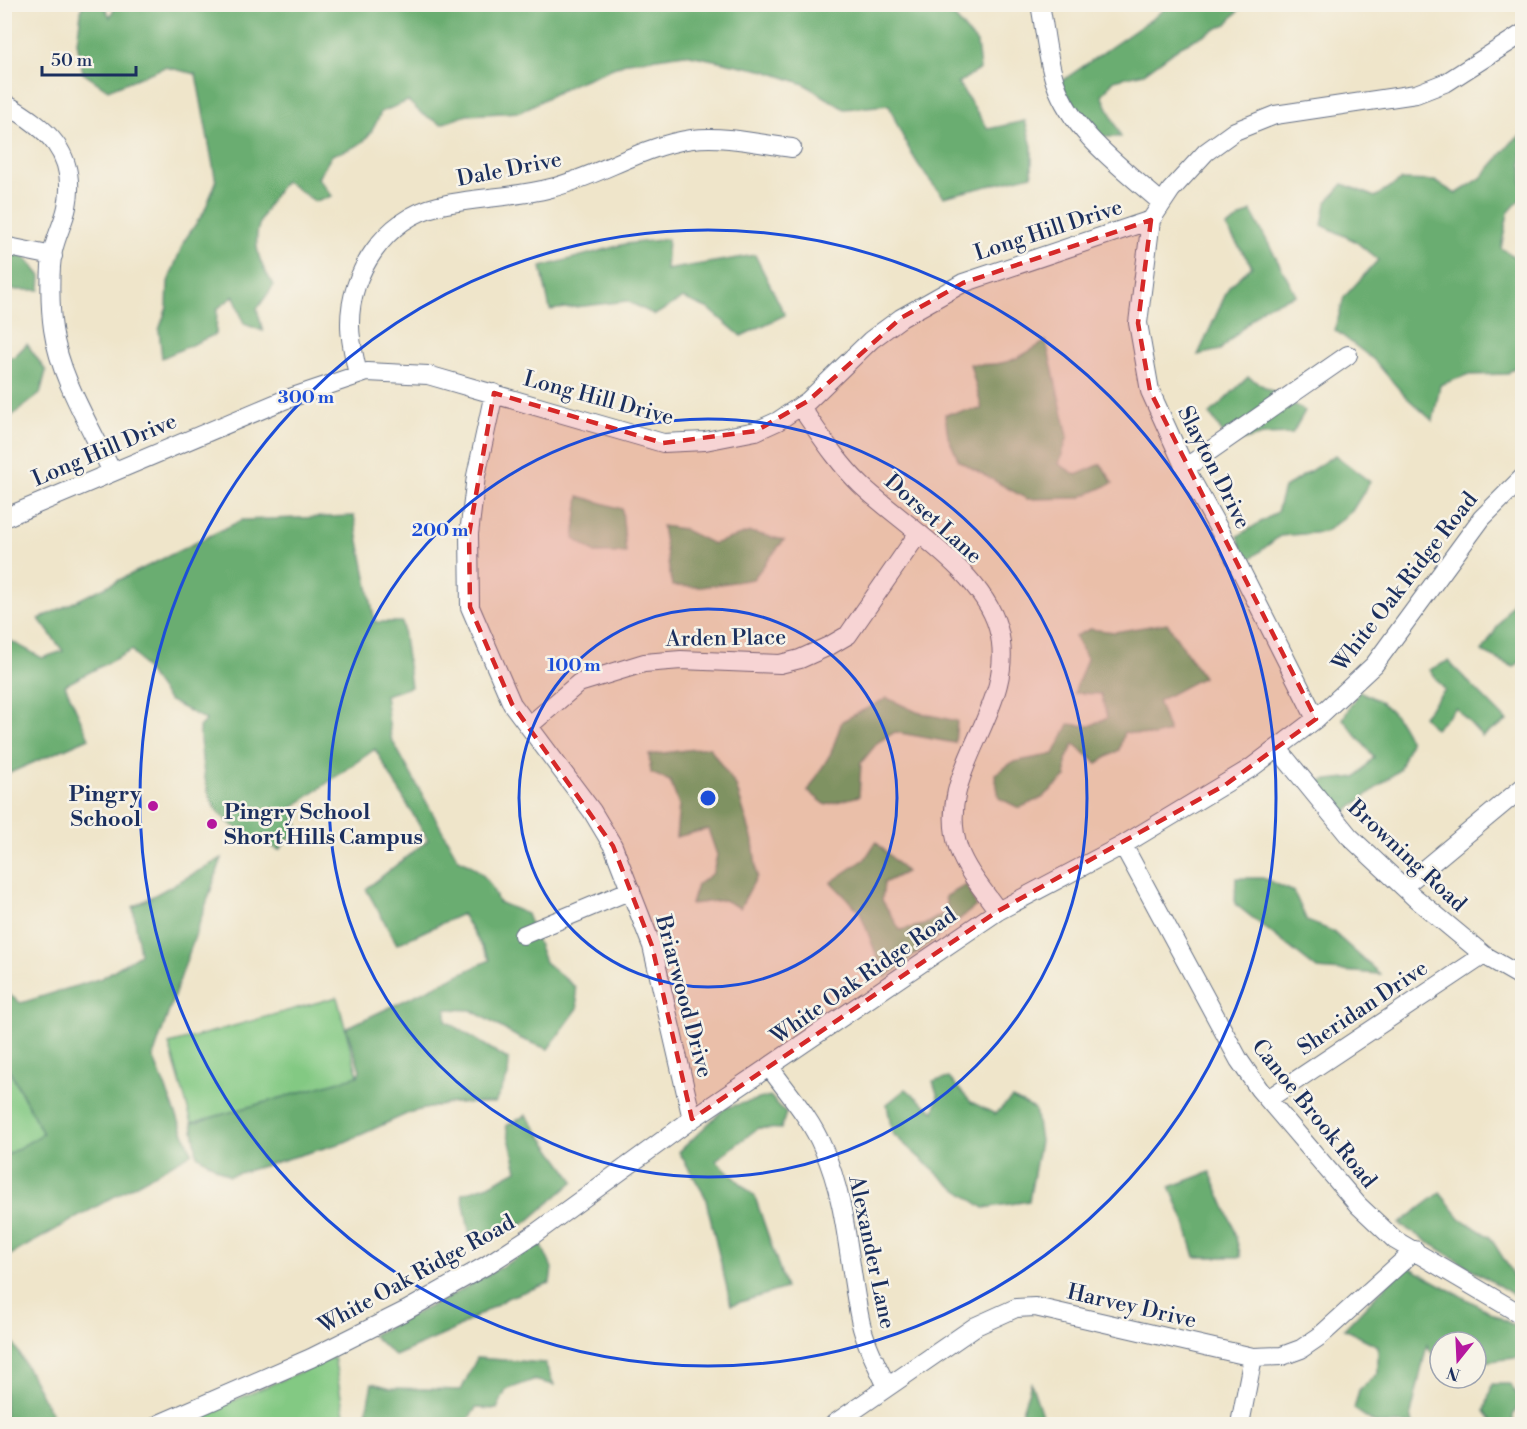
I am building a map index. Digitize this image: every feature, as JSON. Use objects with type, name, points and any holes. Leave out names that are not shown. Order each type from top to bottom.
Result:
[{"type":"street","points":[[1040,4],[1055,83],[1069,109],[1095,143],[1162,203]]},
{"type":"street","points":[[1151,220],[1162,203],[1206,152],[1235,131],[1275,115],[1416,94],[1447,82],[1522,34]]},
{"type":"street","points":[[4,103],[51,135],[64,158],[71,185],[52,256],[53,327],[59,359],[112,472]]},
{"type":"street","name":"Dale Drive","points":[[358,375],[350,327],[356,285],[381,240],[415,213],[438,206],[552,188],[645,151],[695,138],[725,139],[792,148]]},
{"type":"street","name":"Long Hill Drive","points":[[4,518],[284,400],[367,372],[428,375],[663,443],[705,441],[756,431],[778,421],[800,406],[871,340],[901,318],[963,283],[1151,220]]},
{"type":"street","name":"Slayton Drive","points":[[1151,220],[1138,323],[1150,391],[1185,468],[1230,549],[1316,719]]},
{"type":"street","points":[[4,246],[52,256]]},
{"type":"street","points":[[1185,468],[1348,355]]},
{"type":"street","name":"Briarwood Drive","points":[[494,393],[476,476],[469,534],[470,607],[512,704],[530,725],[592,811],[613,846],[652,946],[692,1119]]},
{"type":"street","name":"Dorset Lane","points":[[800,406],[836,457],[860,484],[956,565],[976,590],[998,627],[999,687],[992,711],[972,748],[954,797],[953,823],[963,860],[998,911]]},
{"type":"street","name":"White Oak Ridge Road","points":[[159,1425],[311,1358],[407,1310],[479,1270],[533,1235],[692,1119],[998,911],[1123,845],[1225,785],[1278,749],[1316,719],[1374,665],[1482,519],[1522,478]]},
{"type":"street","name":"Arden Place","points":[[530,725],[579,684],[644,663],[681,660],[780,664],[800,659],[829,646],[848,635],[918,534]]},
{"type":"street","name":"Browning Road","points":[[1278,749],[1349,836],[1484,955],[1522,977]]},
{"type":"street","points":[[1404,886],[1522,788]]},
{"type":"street","name":"Canoe Brook Road","points":[[1123,845],[1219,1027],[1268,1099],[1358,1205],[1395,1240],[1522,1316]]},
{"type":"street","points":[[523,935],[631,890]]},
{"type":"street","name":"Sheridan Drive","points":[[1268,1099],[1484,955]]},
{"type":"street","name":"Alexander Lane","points":[[770,1068],[811,1124],[824,1149],[850,1243],[861,1324],[868,1347],[887,1387]]},
{"type":"street","name":"Harvey Drive","points":[[834,1425],[976,1326],[1016,1308],[1035,1307],[1253,1357],[1282,1356],[1301,1349],[1320,1336],[1415,1250]]},
{"type":"street","points":[[1240,1425],[1253,1357]]},
{"type":"highlighted area","points":[[1151,220],[1138,323],[1150,391],[1316,719],[1225,785],[998,911],[692,1119],[652,946],[613,846],[512,704],[470,607],[469,534],[494,393],[663,443],[756,431],[808,401],[901,318],[963,283]]},
{"type":"green space","points":[[116,4],[944,5],[977,43],[980,69],[958,83],[988,129],[1025,121],[1032,146],[1032,175],[944,197],[912,154],[889,105],[844,109],[804,84],[766,71],[685,54],[628,62],[571,85],[520,112],[467,115],[441,124],[422,114],[408,101],[381,112],[368,137],[358,145],[332,155],[318,178],[332,196],[316,202],[285,181],[275,195],[257,232],[259,257],[274,285],[257,309],[263,331],[244,324],[234,296],[217,309],[216,334],[162,358],[159,330],[167,307],[168,282],[184,241],[204,212],[216,182],[196,74],[165,67],[108,90],[83,73],[77,42],[82,5],[104,5],[110,17]]},
{"type":"green space","points":[[1168,5],[1243,5],[1227,24],[1181,46],[1144,73],[1114,80],[1102,95],[1121,137],[1098,137],[1059,83],[1156,16]]},
{"type":"green space","points":[[1522,135],[1522,197],[1508,213],[1501,248],[1522,262],[1522,361],[1507,374],[1467,375],[1440,385],[1433,421],[1405,396],[1374,360],[1335,330],[1344,297],[1378,260],[1355,241],[1322,225],[1326,203],[1343,184],[1375,197],[1401,180],[1435,181],[1456,194],[1481,178],[1513,141]]},
{"type":"green space","points":[[1251,211],[1296,295],[1264,307],[1220,350],[1198,355],[1229,287],[1252,266],[1226,227]]},
{"type":"green space","points":[[668,239],[666,270],[755,255],[785,315],[741,336],[709,309],[683,298],[655,315],[627,301],[550,310],[541,267],[625,244]]},
{"type":"green space","points":[[4,252],[25,257],[41,276],[40,290],[5,290]]},
{"type":"green space","points":[[1046,341],[1068,436],[1059,464],[1076,475],[1101,464],[1113,483],[1079,498],[1027,499],[959,461],[948,437],[945,414],[982,409],[970,364],[982,365],[1010,361]]},
{"type":"green space","points":[[27,344],[46,371],[40,394],[5,421],[5,357],[14,357]]},
{"type":"green space","points":[[1248,377],[1305,411],[1292,434],[1263,435],[1230,444],[1210,414]]},
{"type":"green space","points":[[1335,455],[1370,482],[1352,511],[1325,532],[1280,536],[1246,562],[1238,536],[1277,512],[1284,488]]},
{"type":"green space","points":[[579,496],[622,509],[626,553],[595,553],[574,539]]},
{"type":"green space","points":[[354,516],[375,622],[402,622],[411,687],[385,695],[391,738],[458,859],[484,876],[498,902],[527,914],[545,962],[575,987],[578,1008],[548,1049],[519,1038],[471,1010],[446,1009],[446,1021],[509,1060],[508,1076],[495,1103],[452,1103],[411,1112],[345,1142],[229,1176],[197,1155],[192,1123],[358,1076],[360,1070],[346,1028],[490,960],[462,914],[397,944],[366,889],[428,840],[375,749],[292,808],[299,827],[279,850],[237,828],[216,809],[208,792],[202,758],[199,727],[206,720],[168,700],[132,650],[65,685],[89,738],[5,775],[4,646],[9,640],[42,658],[63,651],[39,619],[242,520]]},
{"type":"green space","points":[[662,526],[683,529],[713,544],[750,532],[784,540],[753,579],[701,587],[672,586]]},
{"type":"green space","points":[[1522,590],[1522,660],[1514,667],[1482,652]]},
{"type":"green space","points":[[1167,623],[1203,677],[1158,701],[1169,732],[1153,736],[1124,732],[1119,750],[1097,763],[1074,744],[1066,760],[1066,777],[1042,798],[1019,808],[999,798],[995,774],[1013,762],[1054,754],[1069,724],[1090,726],[1107,718],[1101,694],[1074,693],[1087,659],[1075,636],[1090,629],[1115,632]]},
{"type":"green space","points":[[1448,661],[1507,721],[1482,736],[1456,708],[1435,729],[1423,716],[1445,690],[1429,670]]},
{"type":"green space","points":[[1359,691],[1390,710],[1401,724],[1410,742],[1399,770],[1340,816],[1309,782],[1356,777],[1374,757],[1343,719]]},
{"type":"green space","points":[[887,698],[917,712],[957,721],[955,743],[895,732],[878,742],[861,763],[859,796],[826,805],[808,791],[831,753],[842,721]]},
{"type":"green space","points":[[709,747],[736,786],[753,841],[757,876],[740,908],[724,900],[691,904],[697,885],[713,873],[717,855],[708,829],[676,837],[679,805],[670,781],[651,773],[649,755]]},
{"type":"green space","points":[[876,842],[906,872],[884,883],[882,900],[900,930],[924,925],[948,911],[945,897],[966,885],[976,906],[885,978],[860,912],[831,882],[865,859]]},
{"type":"green space","points":[[222,858],[153,1057],[192,1153],[5,1258],[5,1156],[43,1134],[5,1061],[5,992],[21,1003],[102,978],[140,954],[133,907]]},
{"type":"green space","points":[[1236,878],[1263,878],[1294,892],[1307,921],[1332,931],[1380,974],[1317,969],[1235,904]]},
{"type":"green space","points":[[337,997],[358,1076],[192,1123],[169,1044]]},
{"type":"green space","points":[[4,1061],[43,1134],[5,1258],[4,1258]]},
{"type":"green space","points":[[949,1078],[971,1102],[995,1114],[1012,1098],[1035,1109],[1040,1141],[1029,1201],[984,1208],[949,1184],[892,1133],[887,1104],[906,1089],[934,1112],[938,1097],[933,1081]]},
{"type":"green space","points":[[770,1096],[786,1113],[781,1129],[758,1128],[716,1160],[755,1197],[786,1288],[731,1305],[705,1196],[679,1152],[725,1108]]},
{"type":"green space","points":[[526,1115],[574,1181],[527,1222],[472,1247],[462,1194],[489,1185],[517,1170],[506,1126]]},
{"type":"green space","points":[[1210,1172],[1232,1223],[1241,1257],[1195,1257],[1184,1220],[1170,1187]]},
{"type":"green space","points":[[1440,1193],[1461,1219],[1490,1237],[1510,1269],[1522,1300],[1399,1224]]},
{"type":"green space","points":[[541,1244],[552,1268],[550,1283],[509,1297],[452,1331],[395,1356],[372,1335],[449,1297]]},
{"type":"green space","points":[[1409,1267],[1522,1330],[1522,1357],[1488,1361],[1488,1330],[1428,1330],[1428,1347],[1427,1345],[1411,1414],[1413,1424],[1376,1424],[1354,1409],[1359,1390],[1378,1373],[1378,1346],[1344,1329],[1388,1283]]},
{"type":"green space","points":[[5,1327],[57,1424],[5,1424]]},
{"type":"green space","points":[[334,1357],[344,1414],[342,1424],[180,1424]]},
{"type":"green space","points":[[477,1358],[545,1363],[554,1385],[533,1380],[506,1390],[497,1409],[476,1408],[465,1424],[364,1424],[372,1383],[391,1388],[461,1390]]},
{"type":"green space","points":[[1031,1383],[1045,1424],[1018,1424]]},
{"type":"green space","points":[[1492,1384],[1510,1384],[1521,1400],[1513,1416],[1513,1424],[1494,1424],[1485,1411]]},
{"type":"place","name":"Pingry School","points":[[153,806]]},
{"type":"place","name":"Pingry School Short Hills Campus","points":[[212,824]]}]
